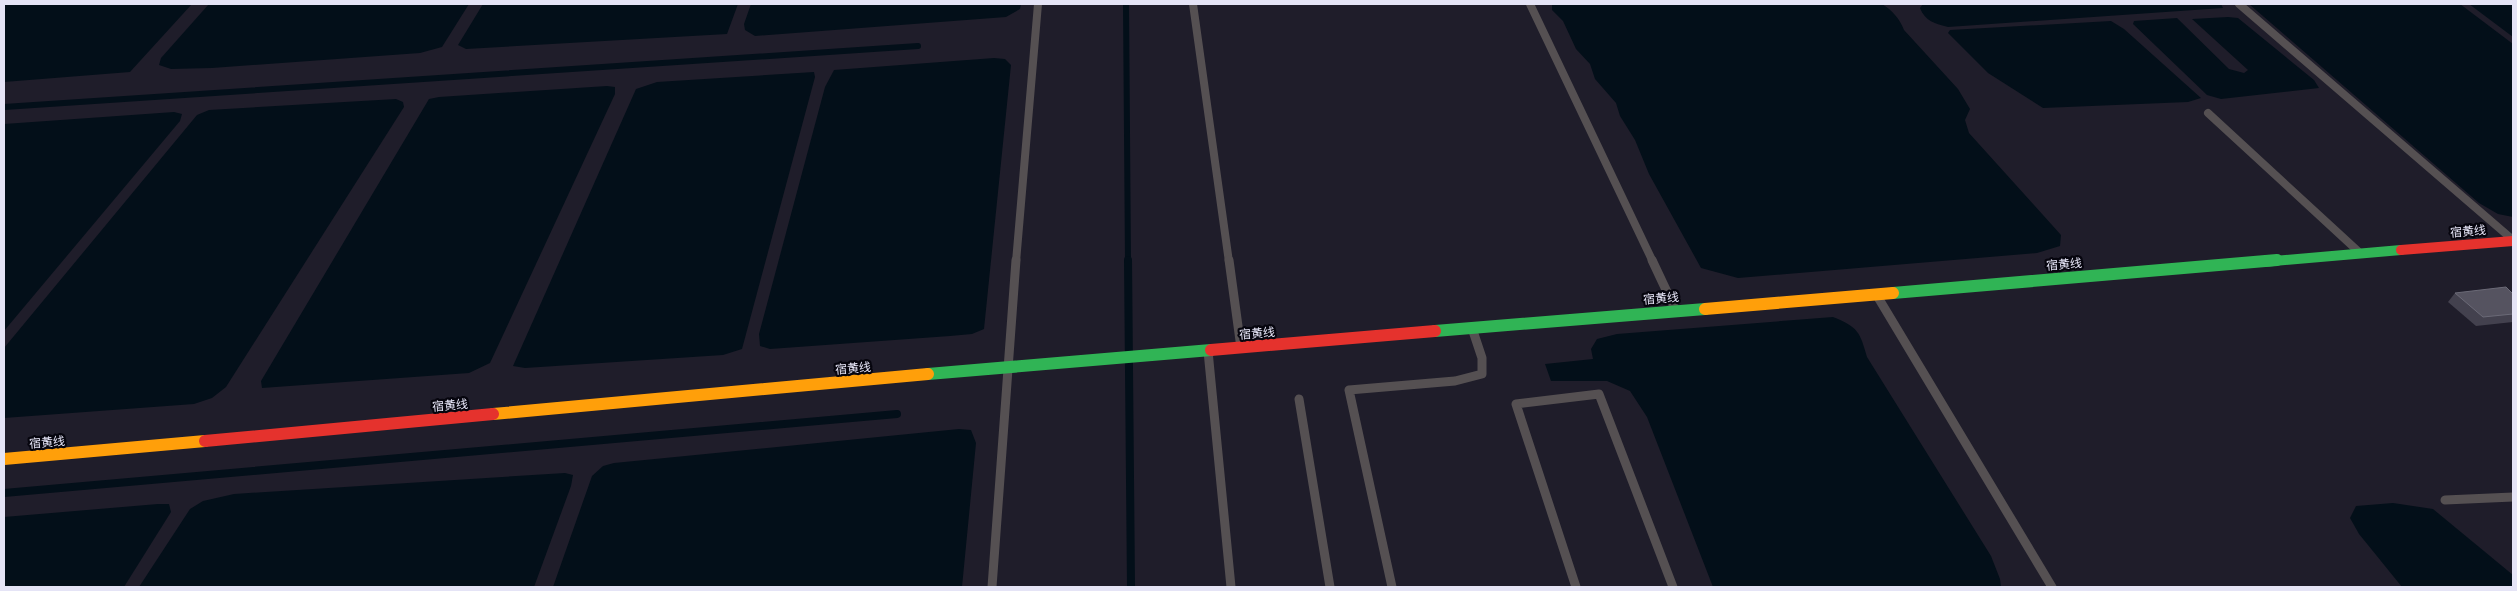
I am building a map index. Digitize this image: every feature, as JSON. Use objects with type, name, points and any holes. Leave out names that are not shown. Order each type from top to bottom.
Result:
[{"type":"main road","name":"宿黄线","points":[[4,459],[1007,367],[2513,240]]},
{"type":"lane","points":[[992,587],[1007,367],[1038,4]]},
{"type":"lane","points":[[1193,4],[1241,348]]},
{"type":"lane","points":[[1530,4],[1676,311]]},
{"type":"lane","points":[[2239,4],[2513,240]]},
{"type":"lane","points":[[2208,113],[2360,254]]},
{"type":"lane","points":[[1876,294],[2052,587]]},
{"type":"lane","points":[[1392,587],[1349,390],[1455,381],[1482,374],[1482,358],[1472,328]]},
{"type":"lane","points":[[1208,351],[1231,587]]},
{"type":"lane","points":[[1576,587],[1516,404],[1599,394],[1673,587]]},
{"type":"lane","points":[[1299,399],[1330,587]]},
{"type":"lane","points":[[2445,500],[2513,497]]},
{"type":"shaded area","points":[[4,4],[192,4],[130,72],[4,82]]},
{"type":"shaded area","points":[[209,4],[469,4],[442,47],[420,53],[212,68],[171,69],[159,65],[161,58]]},
{"type":"shaded area","points":[[483,4],[738,4],[727,34],[466,49],[458,45]]},
{"type":"shaded area","points":[[751,4],[1021,4],[1020,9],[1006,17],[755,36],[745,30],[744,24]]},
{"type":"shaded area","points":[[1552,4],[1882,4],[1895,15],[1904,30],[1958,89],[1970,109],[1965,120],[1969,133],[2061,235],[2060,246],[2037,253],[1738,278],[1701,268],[1649,174],[1635,140],[1620,116],[1616,103],[1595,79],[1590,64],[1576,49],[1563,21],[1552,10]]},
{"type":"shaded area","points":[[1923,4],[2221,4],[2223,8],[1948,27],[1928,19],[1920,8]]},
{"type":"shaded area","points":[[2249,4],[2460,4],[2513,44],[2513,217],[2498,214],[2479,203]]},
{"type":"shaded area","points":[[2469,4],[2513,4],[2513,37]]},
{"type":"shaded area","points":[[2177,18],[2229,69],[2244,73],[2248,70],[2192,19],[2238,18],[2314,80],[2319,88],[2221,99],[2207,95],[2133,24],[2134,21]]},
{"type":"shaded area","points":[[2111,21],[2124,29],[2201,98],[2188,102],[2043,108],[1988,73],[1948,33],[1950,30]]},
{"type":"shaded area","points":[[994,58],[1005,59],[1011,65],[984,329],[972,334],[950,336],[770,349],[760,346],[759,334],[825,87],[834,70]]},
{"type":"shaded area","points":[[814,72],[815,77],[742,349],[723,355],[525,368],[513,366],[636,89],[657,82]]},
{"type":"shaded area","points":[[607,86],[615,87],[615,94],[490,363],[469,373],[262,388],[261,381],[429,99]]},
{"type":"shaded area","points":[[396,99],[403,102],[404,107],[226,387],[212,398],[194,404],[4,418],[4,348],[197,115],[209,110]]},
{"type":"shaded area","points":[[174,112],[182,114],[180,121],[4,331],[4,124]]},
{"type":"shaded area","points":[[1833,317],[1848,324],[1857,331],[1867,357],[1991,556],[2000,579],[2001,587],[1713,587],[1647,417],[1630,391],[1607,381],[1551,381],[1545,364],[1593,359],[1591,349],[1597,339],[1617,334]]},
{"type":"shaded area","points":[[959,429],[971,430],[976,443],[962,587],[553,587],[592,476],[603,466],[614,463]]},
{"type":"shaded area","points":[[565,473],[573,475],[571,486],[534,587],[139,587],[190,509],[203,501],[234,494]]},
{"type":"shaded area","points":[[2393,503],[2433,509],[2513,575],[2513,587],[2402,587],[2359,534],[2350,518],[2356,506]]},
{"type":"shaded area","points":[[169,504],[171,512],[124,587],[4,587],[4,517]]},
{"type":"building","points":[[2506,287],[2513,294],[2513,314],[2483,317],[2455,293]]},
{"type":"waterway","points":[[1126,4],[1128,262]]},
{"type":"waterway","points":[[4,107],[918,46]]},
{"type":"waterway","points":[[1128,260],[1131,587]]},
{"type":"waterway","points":[[4,493],[897,414]]},
{"type":"traffic: fast","points":[[1893,293],[2401,250]]},
{"type":"traffic: fast","points":[[1435,331],[1705,309]]},
{"type":"traffic: fast","points":[[928,374],[1211,350]]},
{"type":"traffic: slow","points":[[1705,309],[1893,293]]},
{"type":"traffic: slow","points":[[493,414],[928,374]]},
{"type":"traffic: slow","points":[[4,459],[205,441]]},
{"type":"traffic: jam","points":[[2401,250],[2513,241]]},
{"type":"traffic: jam","points":[[1211,350],[1435,331]]},
{"type":"traffic: jam","points":[[205,441],[493,414]]}]
